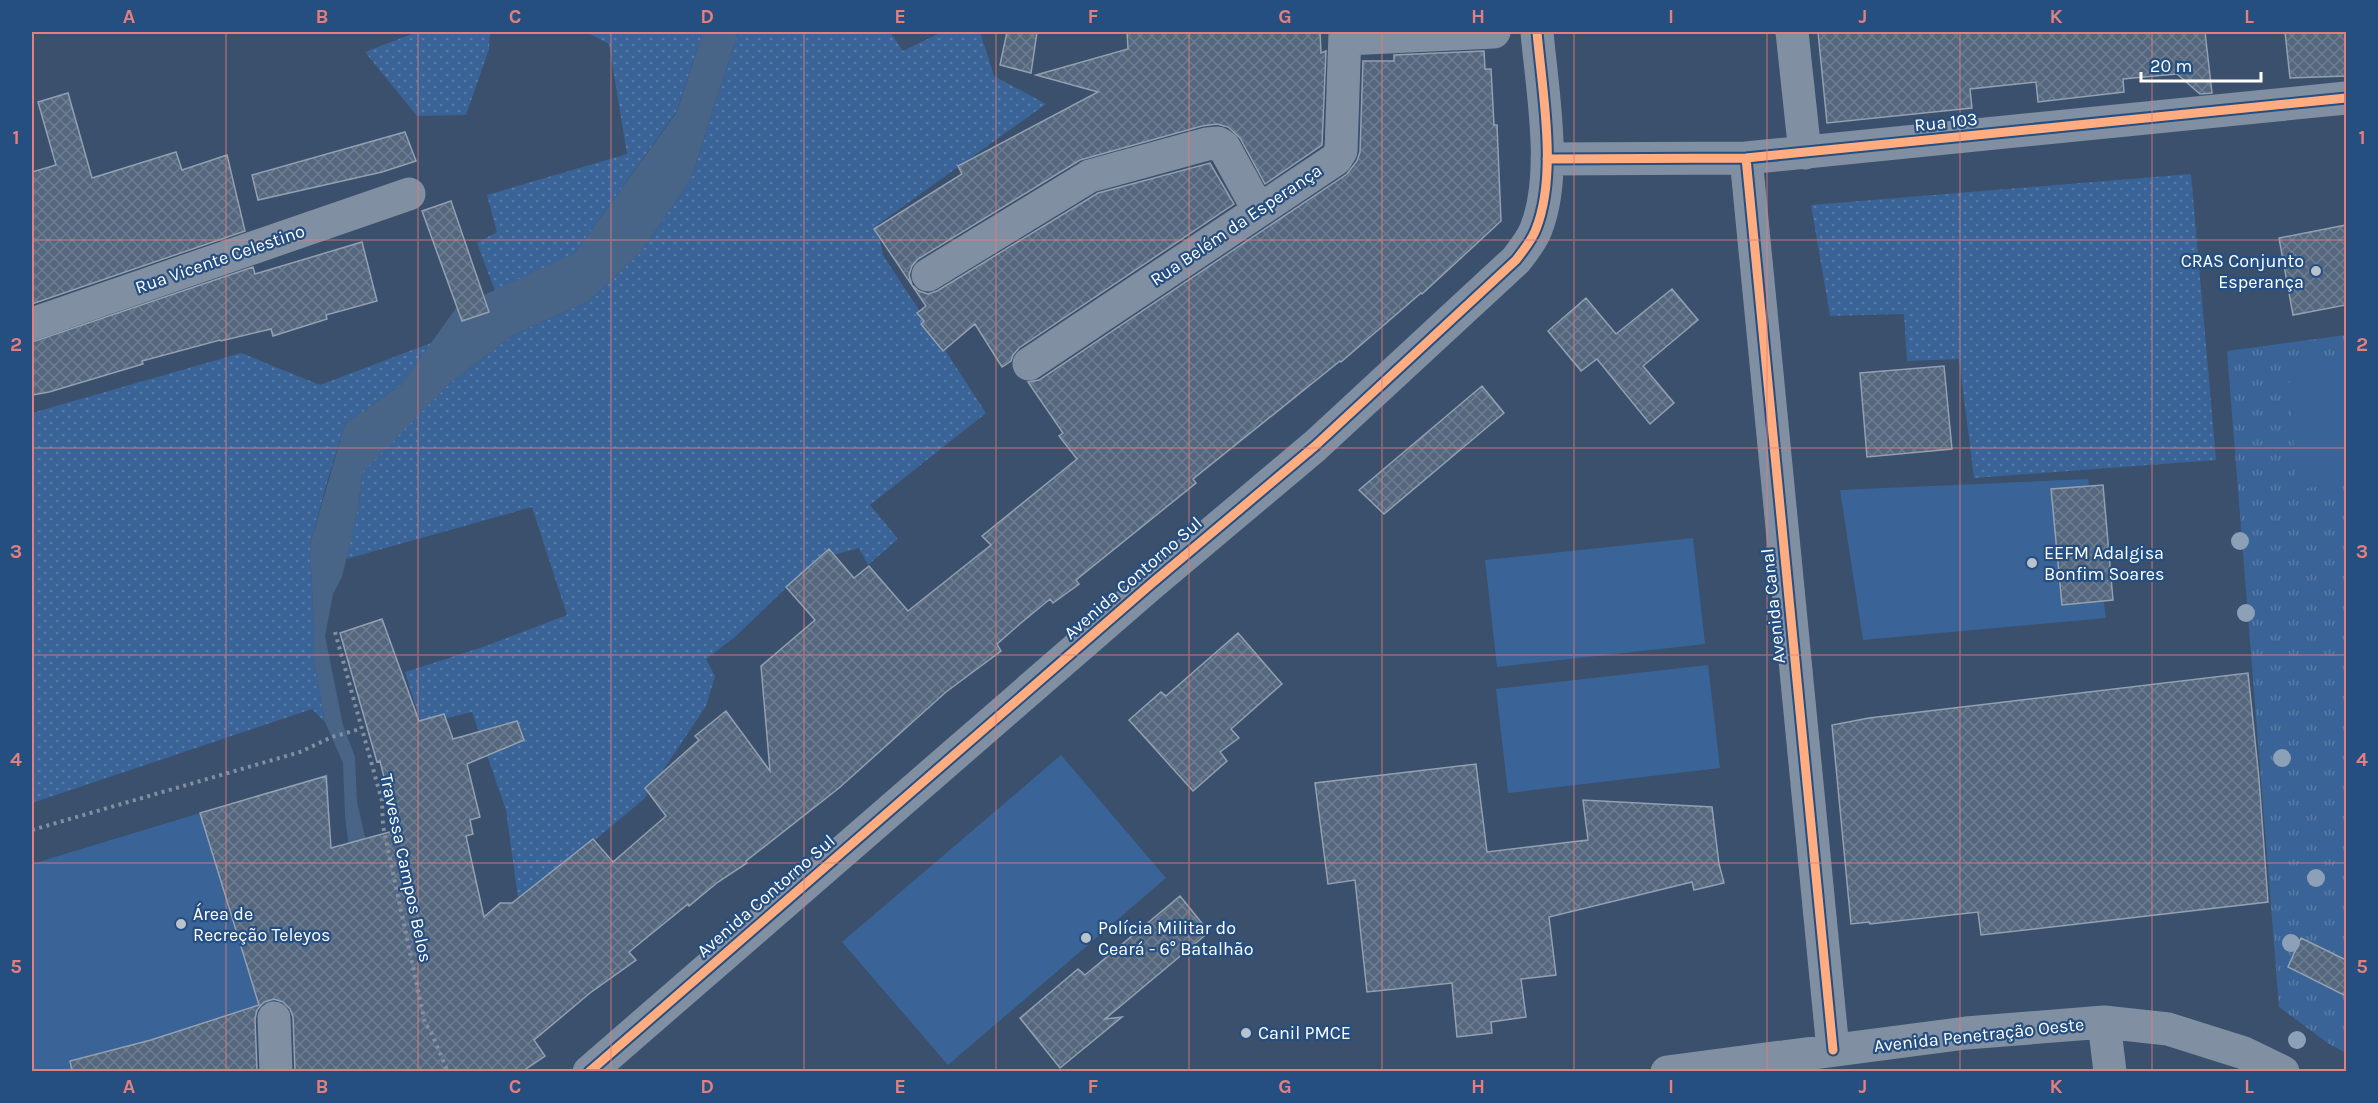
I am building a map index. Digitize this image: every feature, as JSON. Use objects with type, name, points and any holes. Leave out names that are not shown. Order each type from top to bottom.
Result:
[{"type":"street","points":[[1345,35],[1494,32]]},
{"type":"street","name":"Avenida Contorno Sul","points":[[589,1071],[1142,591],[1315,446],[1516,260],[1535,233],[1543,210],[1547,159],[1537,32]]},
{"type":"street","points":[[1792,32],[1805,153]]},
{"type":"street","name":"Rua Belém da Esperança","points":[[1029,364],[1336,159],[1341,151],[1345,35]]},
{"type":"street","name":"Rua 103","points":[[1547,159],[1746,158],[2346,98]]},
{"type":"street","points":[[928,276],[1090,176],[1207,144],[1218,143],[1224,147],[1258,209]]},
{"type":"street","name":"Avenida Canal","points":[[1746,158],[1833,1050]]},
{"type":"street","name":"Rua Vicente Celestino","points":[[32,324],[409,194]]},
{"type":"street","points":[[274,1018],[276,1071]]},
{"type":"street","points":[[2104,1022],[2110,1071]]},
{"type":"street","name":"Avenida Penetração Oeste","points":[[1667,1071],[1762,1066],[1833,1050],[1966,1033],[2104,1022],[2168,1029],[2245,1062],[2283,1071]]},
{"type":"path","points":[[32,830],[300,752],[332,737],[360,729]]},
{"type":"green space","points":[[417,32],[490,32],[489,49],[466,115],[417,116],[365,52]]},
{"type":"green space","points":[[586,32],[703,32],[677,111],[575,253],[495,291],[477,243],[497,232],[487,195],[627,154],[609,44]]},
{"type":"green space","points":[[738,32],[890,32],[903,51],[942,32],[980,32],[994,76],[1046,104],[877,225],[883,255],[986,413],[870,505],[898,539],[868,565],[859,548],[826,557],[795,579],[735,637],[706,659],[715,676],[706,706],[644,799],[584,849],[518,898],[506,810],[472,712],[421,724],[405,672],[486,646],[567,615],[532,507],[346,559],[358,509],[362,472],[449,384],[513,335],[589,301],[639,254],[690,181]]},
{"type":"green space","points":[[2191,174],[2216,460],[1974,478],[1959,359],[1907,361],[1904,314],[1830,316],[1811,205]]},
{"type":"green space","points":[[2346,335],[2346,1053],[2329,1044],[2279,1007],[2227,351]]},
{"type":"green space","points":[[431,343],[401,385],[345,424],[328,479],[310,545],[313,656],[325,722],[312,709],[32,803],[32,413],[241,353],[320,385]]},
{"type":"green space","points":[[2346,355],[2346,481],[2297,490],[2288,365]]},
{"type":"green space","points":[[2088,479],[2106,618],[1863,640],[1840,490]]},
{"type":"green space","points":[[1693,538],[1705,644],[1497,667],[1485,560]]},
{"type":"green space","points":[[1708,665],[1720,768],[1508,793],[1496,689]]},
{"type":"green space","points":[[1061,755],[1166,878],[948,1065],[842,942]]},
{"type":"green space","name":"Área de Recreção Teleyos","points":[[328,774],[333,984],[205,1022],[216,1071],[32,1072],[32,864]]},
{"type":"shaded area","points":[[703,32],[738,32],[690,181],[639,254],[589,301],[513,335],[449,384],[362,473],[358,509],[342,577],[333,594],[325,636],[343,725],[355,757],[357,802],[370,859],[350,856],[345,816],[343,763],[325,722],[313,656],[310,545],[345,424],[401,385],[456,308],[575,253],[677,112]]},
{"type":"building","points":[[1007,32],[1037,32],[1031,73],[1000,65]]},
{"type":"building","points":[[1127,32],[1320,32],[1321,53],[1326,51],[1322,145],[1265,184],[1240,138],[1228,127],[1217,124],[1202,126],[1080,160],[918,259],[909,275],[912,285],[928,294],[937,291],[1098,193],[1210,163],[1234,204],[1019,348],[1011,361],[1002,367],[975,324],[943,351],[921,324],[924,321],[917,313],[926,306],[874,229],[962,174],[958,166],[1098,92],[1036,75],[1128,49]]},
{"type":"building","points":[[1818,32],[2205,32],[2212,93],[2200,94],[2177,74],[2123,79],[2124,92],[2038,102],[2036,82],[1970,89],[1972,108],[1827,123]]},
{"type":"building","points":[[2285,32],[2346,32],[2346,76],[2290,78]]},
{"type":"building","points":[[1484,51],[1485,69],[1491,69],[1494,125],[1497,125],[1501,221],[1422,294],[1341,362],[1193,479],[1196,483],[1076,580],[1079,584],[1053,603],[1050,599],[1021,623],[997,644],[1001,651],[946,692],[839,788],[746,861],[747,863],[718,882],[689,906],[688,904],[629,952],[636,960],[590,993],[534,1040],[545,1056],[523,1071],[295,1071],[293,1017],[290,1009],[283,1002],[274,999],[264,1002],[257,1010],[255,1019],[257,1071],[72,1071],[70,1061],[151,1040],[259,1005],[200,813],[326,776],[331,848],[397,830],[380,761],[377,762],[340,633],[382,619],[419,721],[444,714],[453,739],[517,721],[524,740],[467,764],[480,817],[470,820],[473,834],[466,836],[484,917],[500,903],[512,903],[593,839],[613,862],[666,816],[645,788],[699,740],[695,736],[726,711],[770,771],[761,666],[815,620],[786,587],[829,549],[854,578],[869,566],[908,611],[991,545],[982,536],[1077,459],[1059,436],[1063,433],[1028,382],[1039,380],[1347,174],[1357,161],[1360,152],[1363,61],[1394,61],[1394,55]]},
{"type":"building","points":[[68,93],[92,178],[176,152],[182,170],[227,155],[245,231],[32,304],[32,172],[56,165],[38,102]]},
{"type":"building","points":[[405,132],[416,161],[382,172],[258,200],[252,175]]},
{"type":"building","points":[[451,201],[489,312],[462,321],[422,211]]},
{"type":"building","name":"CRAS Conjunto Esperança","points":[[2346,225],[2346,305],[2293,315],[2279,238]]},
{"type":"building","points":[[362,242],[377,301],[326,315],[327,319],[273,336],[271,329],[220,340],[142,361],[143,364],[49,392],[32,395],[32,342],[253,267],[255,274]]},
{"type":"building","points":[[1672,289],[1698,320],[1643,366],[1674,403],[1650,424],[1597,359],[1581,371],[1548,331],[1586,298],[1616,334]]},
{"type":"building","points":[[1944,366],[1952,449],[1867,457],[1860,373]]},
{"type":"building","points":[[1482,386],[1504,413],[1384,514],[1359,490]]},
{"type":"building","points":[[2103,485],[2113,600],[2062,605],[2051,489]]},
{"type":"building","points":[[1238,633],[1282,684],[1231,729],[1239,738],[1220,752],[1227,761],[1193,791],[1129,720],[1161,692],[1166,696]]},
{"type":"building","points":[[2248,673],[2268,902],[1981,935],[1978,912],[1851,924],[1832,725],[1869,718]]},
{"type":"building","points":[[1476,764],[1487,852],[1588,840],[1583,800],[1712,807],[1719,864],[1724,883],[1694,890],[1692,882],[1549,917],[1556,975],[1521,979],[1526,1017],[1491,1022],[1492,1033],[1457,1037],[1452,983],[1367,992],[1355,880],[1328,884],[1315,783]]},
{"type":"building","points":[[1180,896],[1209,932],[1105,1019],[1122,1017],[1060,1068],[1020,1018],[1078,969],[1085,975]]},
{"type":"building","points":[[2301,938],[2346,960],[2346,996],[2288,967]]},
{"type":"cycle path","points":[[589,1072],[1151,584],[1315,446],[1516,260],[1536,229],[1543,207],[1546,183],[1547,132],[1537,32]]},
{"type":"cycle path","points":[[1547,159],[1746,158],[2346,98]]},
{"type":"cycle path","points":[[1746,158],[1833,1050]]},
{"type":"place","name":"CRAS Conjunto Esperança","points":[[2316,271]]},
{"type":"place","name":"EEFM Adalgisa Bonfim Soares","points":[[2032,563]]},
{"type":"place","name":"Área de Recreção Teleyos","points":[[181,924]]},
{"type":"place","name":"Polícia Militar do Ceará - 6° Batalhão","points":[[1086,938]]},
{"type":"place","name":"Canil PMCE","points":[[1246,1033]]}]
